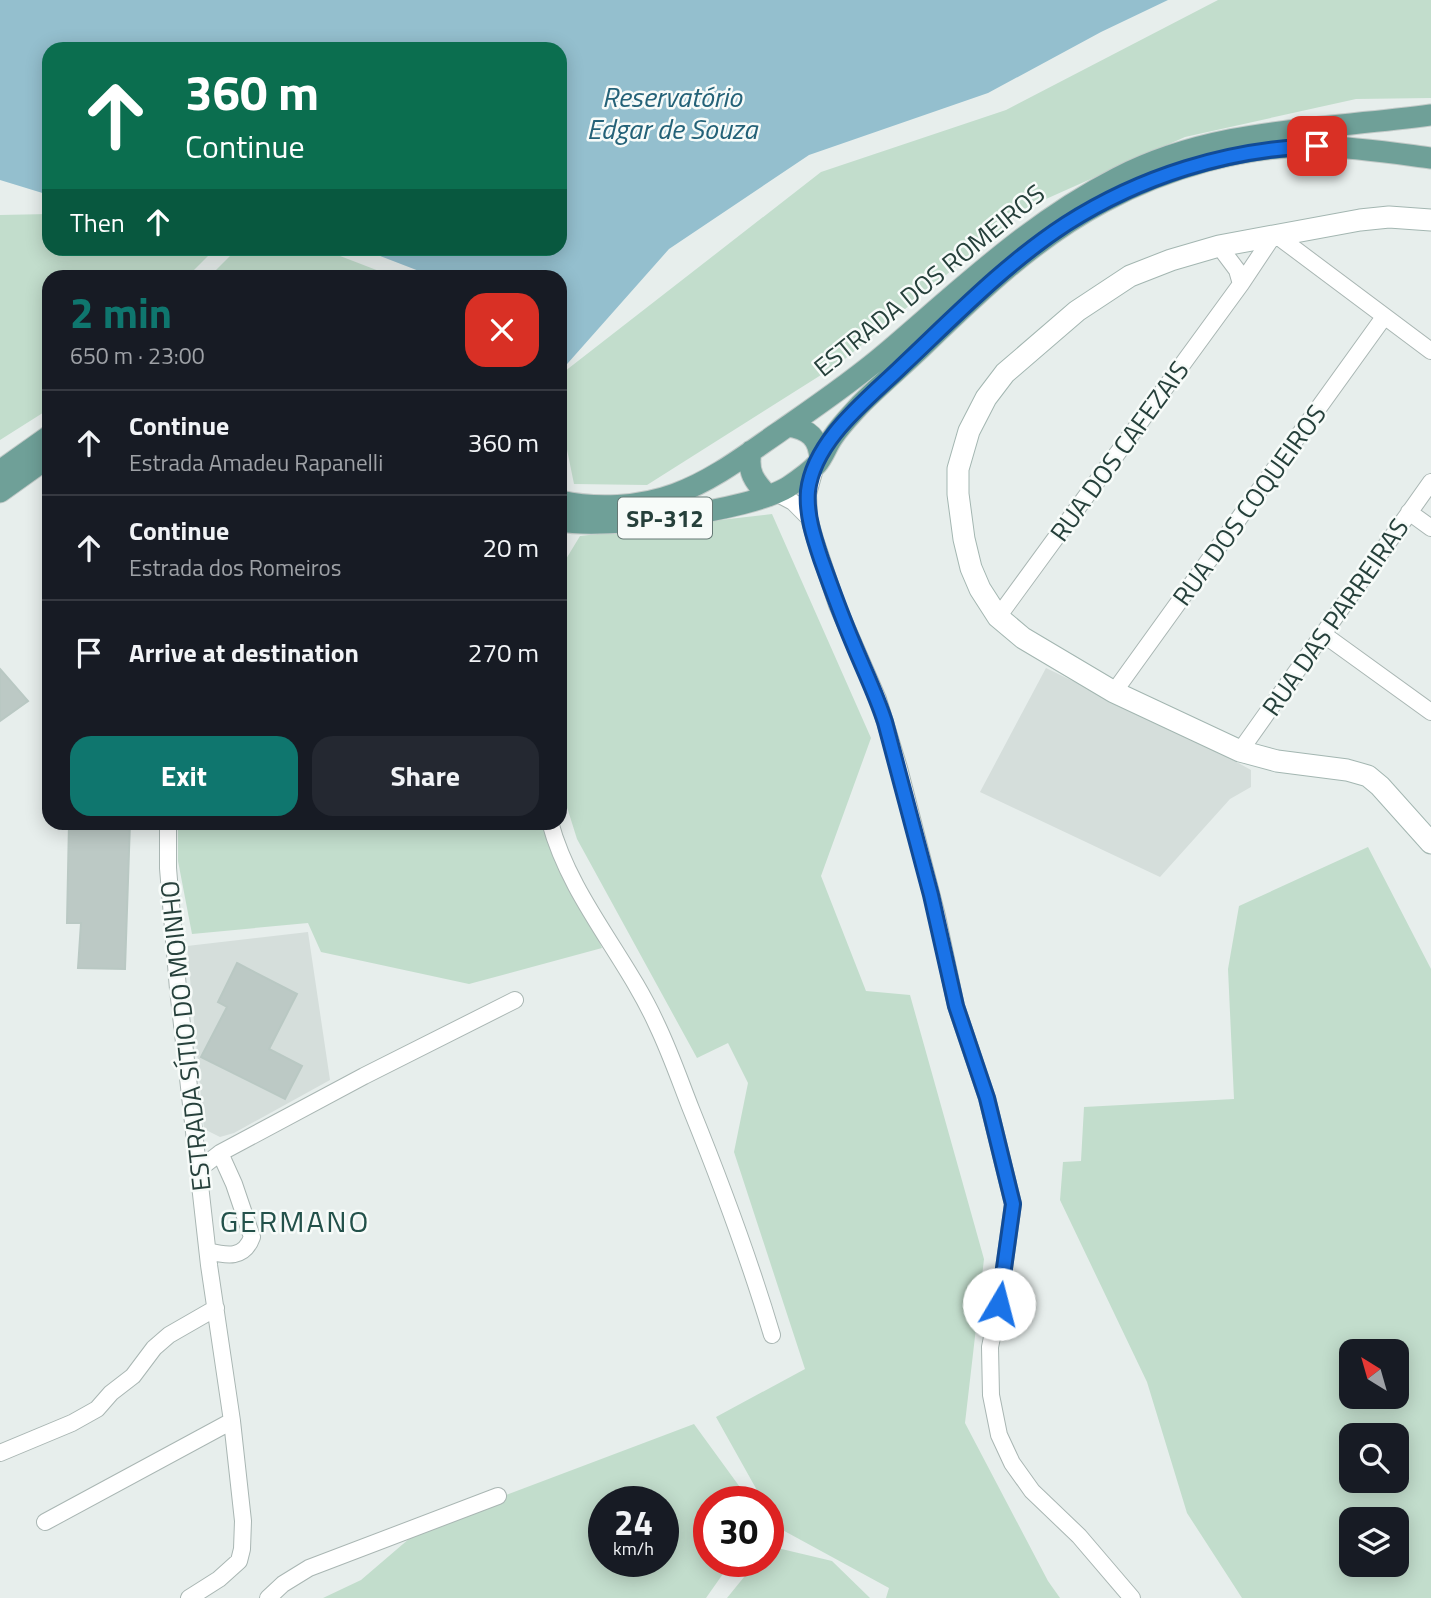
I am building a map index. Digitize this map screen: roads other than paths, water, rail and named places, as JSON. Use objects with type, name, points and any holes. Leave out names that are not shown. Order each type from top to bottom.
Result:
[{"type":"main road","name":"ESTRADA DOS ROMEIROS","points":[[567,503],[623,504],[675,494],[701,482],[788,426],[874,362],[1032,229],[1065,206],[1119,177],[1182,151],[1249,135],[1431,115]]},
{"type":"main road","name":"ESTRADA DOS ROMEIROS","points":[[567,522],[663,518],[724,508],[772,494],[818,462],[832,438],[847,420],[953,317],[1009,267],[1065,225],[1104,201],[1188,167],[1284,147],[1317,146],[1431,158]]},
{"type":"main road","points":[[788,426],[802,428],[817,441],[818,462]]},
{"type":"main road","points":[[0,471],[42,441]]},
{"type":"main road","points":[[751,451],[748,464],[753,477],[772,494]]},
{"type":"main road","points":[[0,492],[42,462]]},
{"type":"street","points":[[1431,220],[1360,220],[1219,246],[1130,276],[1102,293],[1005,373],[975,418],[961,451],[958,469],[958,494],[971,568],[980,590],[998,617],[1023,638],[1114,692],[1240,751],[1278,761],[1347,770],[1368,776],[1431,843]]},
{"type":"street","points":[[1275,236],[1431,351]]},
{"type":"street","name":"RUA DOS CAFEZAIS","points":[[998,617],[1275,236]]},
{"type":"street","points":[[1219,246],[1237,270],[1241,284]]},
{"type":"street","name":"RUA DOS COQUEIROS","points":[[1114,692],[1384,317]]},
{"type":"street","points":[[818,462],[808,494],[810,518],[838,605],[878,699],[937,916],[956,1006],[987,1098],[1013,1204],[990,1347],[991,1395],[999,1434],[1012,1463],[1032,1491],[1079,1536],[1132,1598]]},
{"type":"street","name":"RUA DAS PARREIRAS","points":[[1240,751],[1431,482]]},
{"type":"street","points":[[772,494],[793,502],[810,518]]},
{"type":"street","points":[[1409,512],[1431,528]]},
{"type":"street","points":[[1323,634],[1431,712]]},
{"type":"street","name":"ESTRADA SÍTIO DO MOINHO","points":[[168,830],[178,989],[243,1521],[239,1561],[231,1570],[189,1598]]},
{"type":"street","points":[[553,830],[579,889],[657,1023],[740,1234],[772,1335]]},
{"type":"street","points":[[198,1170],[220,1153],[515,1000]]},
{"type":"street","points":[[208,1251],[230,1256],[240,1254],[252,1237],[220,1153]]},
{"type":"street","points":[[0,1453],[72,1423],[97,1409],[169,1335],[216,1308]]},
{"type":"street","points":[[45,1522],[232,1422]]},
{"type":"street","points":[[268,1598],[283,1584],[309,1568],[498,1496]]},
{"type":"water","name":"Reservatório Edgar de Souza","points":[[0,0],[1168,0],[1101,32],[988,93],[809,155],[669,249],[567,364],[567,270],[416,270],[380,256],[567,256],[567,42],[42,42],[42,193],[0,180]]},
{"type":"district","name":"GERMANO","points":[[295,1221]]}]
